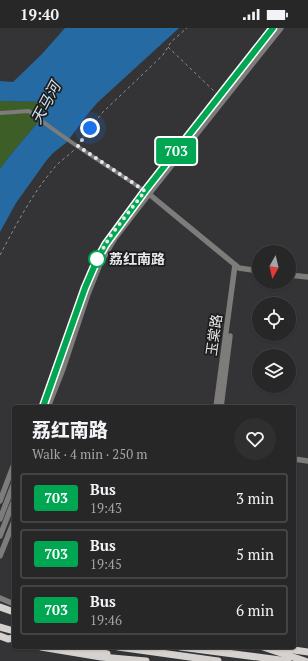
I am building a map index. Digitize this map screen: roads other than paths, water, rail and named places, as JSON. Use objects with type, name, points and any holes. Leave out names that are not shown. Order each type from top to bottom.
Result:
[{"type":"highway","points":[[2,608],[12,611]]},
{"type":"highway","points":[[0,627],[12,630]]},
{"type":"highway","points":[[0,636],[12,639]]},
{"type":"highway","points":[[53,649],[100,657],[146,661]]},
{"type":"highway","points":[[88,649],[130,660]]},
{"type":"highway","points":[[132,649],[218,661]]},
{"type":"highway","points":[[195,649],[288,661]]},
{"type":"highway","points":[[269,649],[305,661]]},
{"type":"highway","points":[[287,649],[308,652]]},
{"type":"street","points":[[49,405],[63,369],[88,294],[100,264],[109,248],[147,192],[219,96],[273,28]]},
{"type":"street","points":[[44,405],[83,293],[97,260],[111,235],[281,28]]},
{"type":"street","points":[[0,113],[29,111],[147,192],[237,267],[252,270]]},
{"type":"street","name":"玉棠路","points":[[216,405],[237,267]]},
{"type":"street","name":"玉棠路","points":[[221,405],[237,267]]},
{"type":"street","points":[[296,276],[308,278]]},
{"type":"street","points":[[296,459],[308,461]]},
{"type":"street","points":[[0,501],[12,469]]},
{"type":"street","points":[[0,519],[12,488]]},
{"type":"street","points":[[0,536],[12,505]]},
{"type":"street","points":[[0,556],[12,526]]},
{"type":"street","points":[[0,598],[12,603]]},
{"type":"water","points":[[65,28],[179,28],[97,103],[67,142],[53,153],[16,203],[0,232],[0,169],[39,121],[47,102],[0,101],[0,81],[13,82],[41,55]]},
{"type":"place","name":"荔红南路","points":[[97,259]]},
{"type":"water label","name":"天马河","points":[[46,103]]}]
